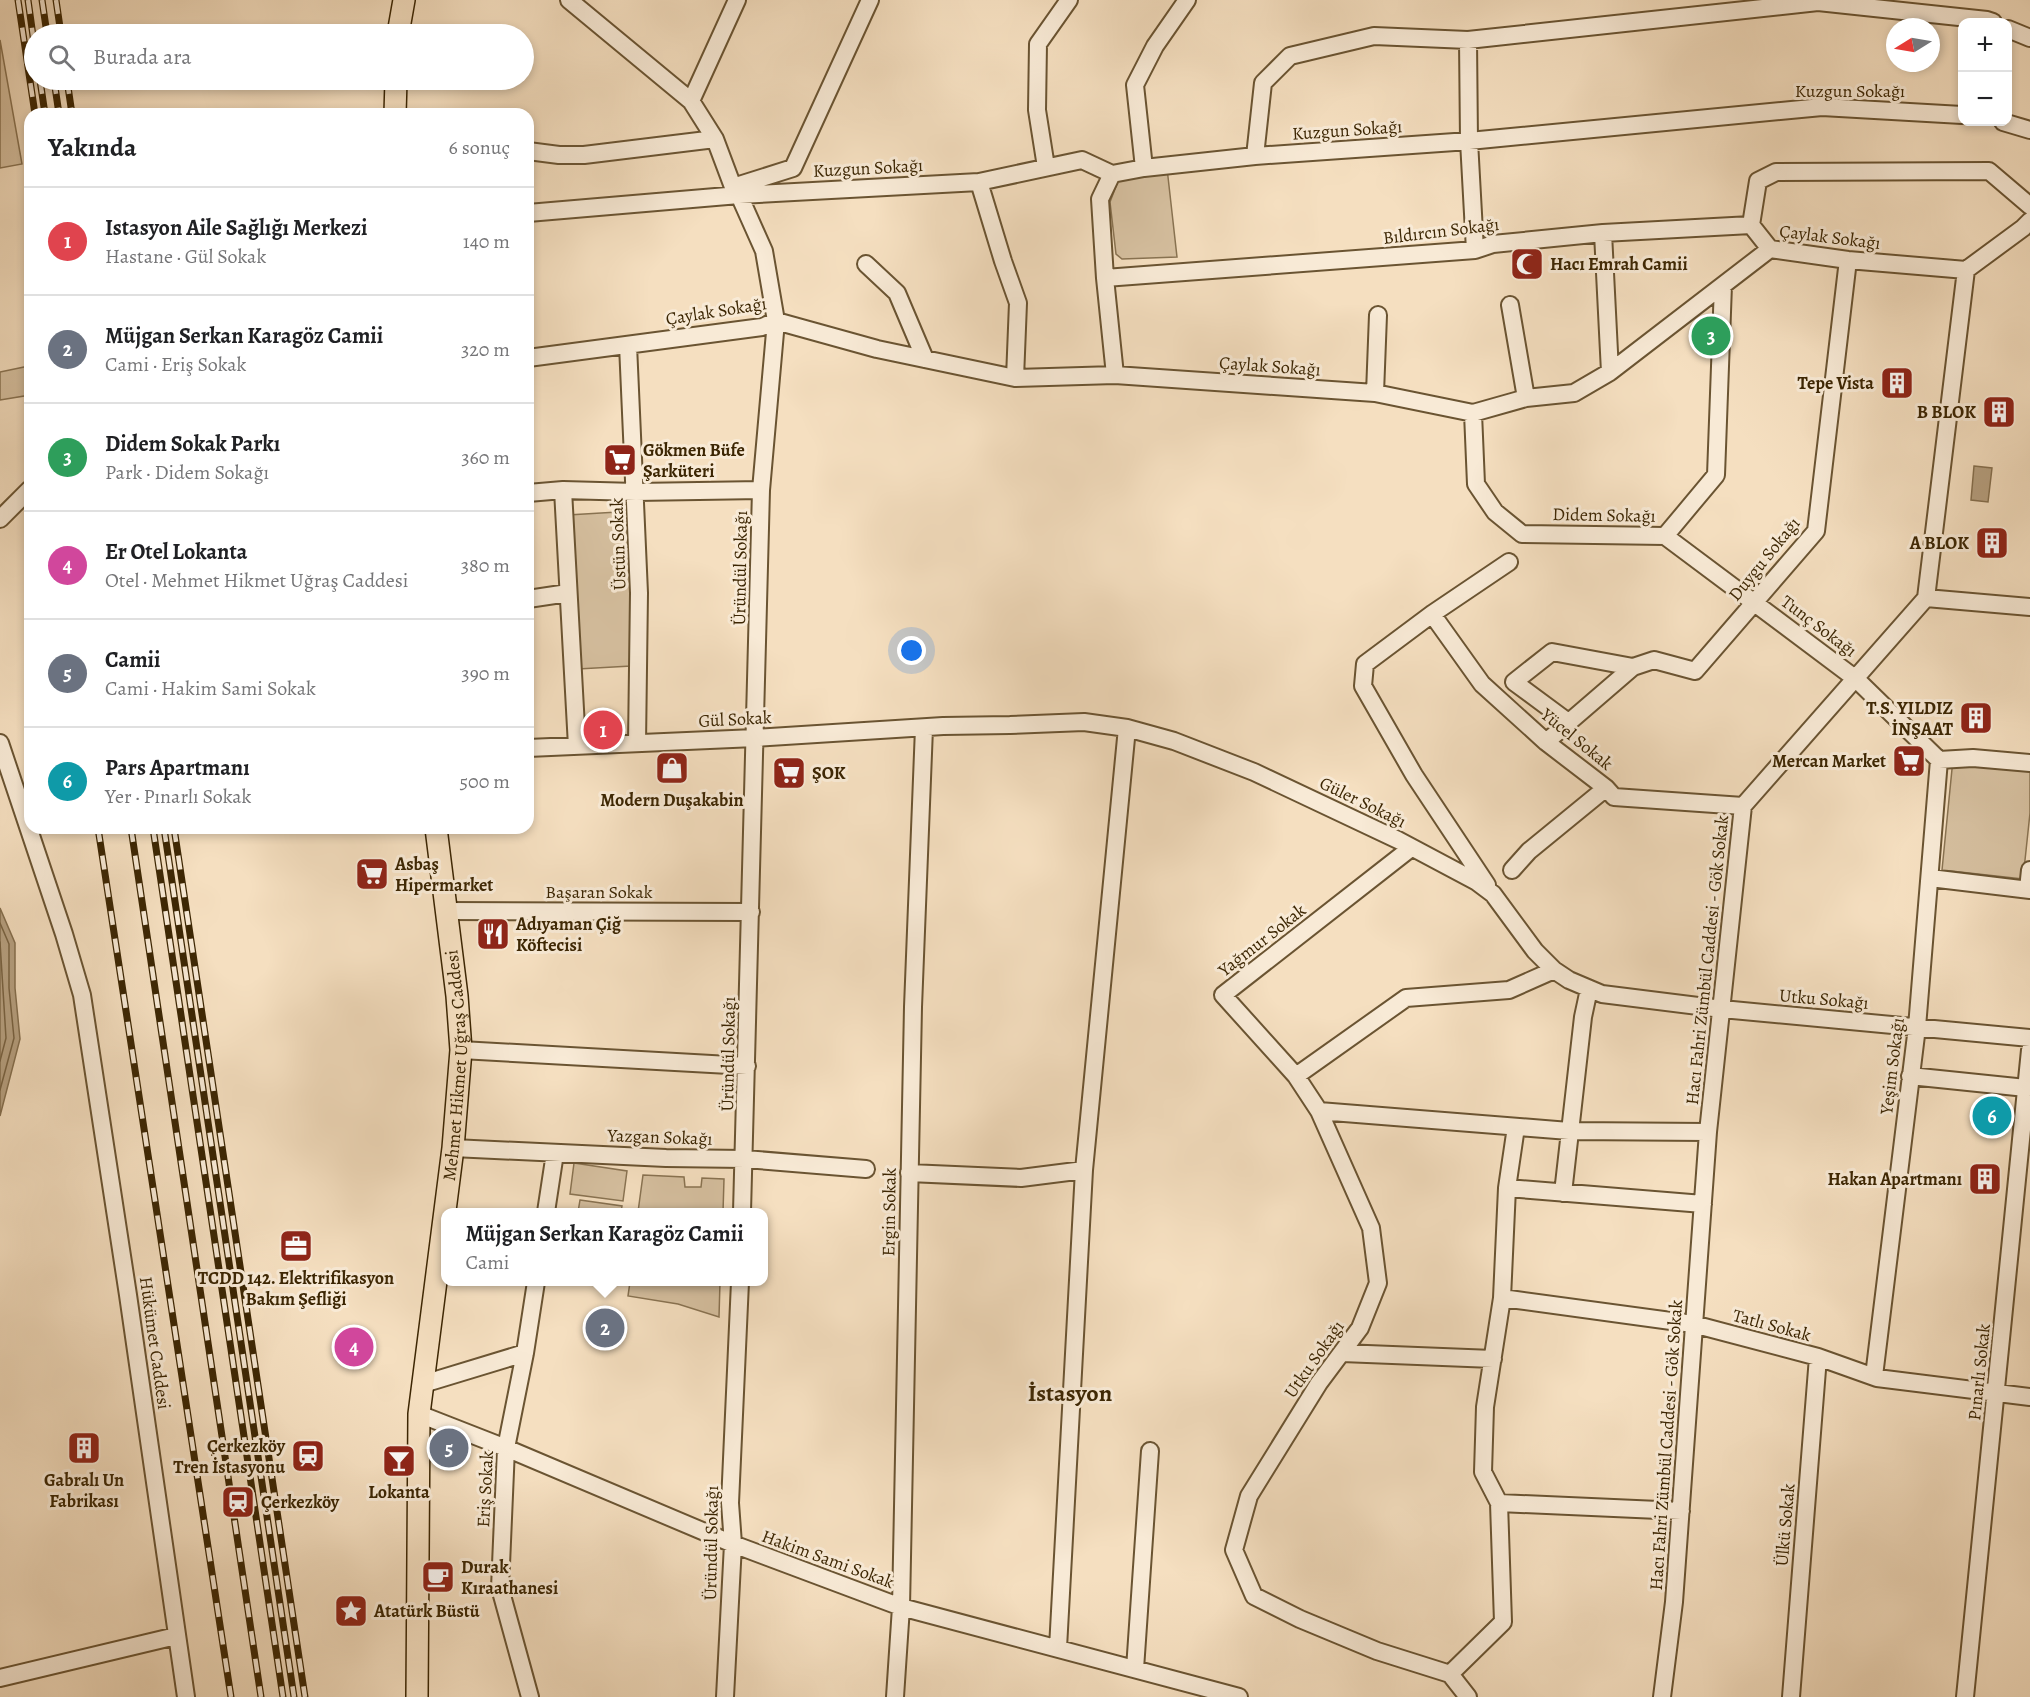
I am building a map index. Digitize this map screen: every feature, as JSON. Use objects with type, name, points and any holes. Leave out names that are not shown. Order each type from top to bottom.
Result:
[{"type":"main road","points":[[394,0],[398,24]]},
{"type":"main road","points":[[400,24],[404,0]]},
{"type":"main road","points":[[395,108],[396,90]]},
{"type":"main road","name":"Mehmet Hikmet Uğraş Caddesi","points":[[437,834],[457,996],[461,1050],[445,1208]]},
{"type":"main road","name":"Mehmet Hikmet Uğraş Caddesi","points":[[417,1697],[419,1414],[441,1242]]},
{"type":"street","name":"Üründül Sokağı","points":[[569,0],[691,101],[715,139],[764,251],[776,321],[761,490],[742,1208]]},
{"type":"street","points":[[691,101],[737,0]]},
{"type":"street","points":[[534,212],[736,191],[794,168],[870,0]]},
{"type":"street","points":[[1046,167],[1037,110],[1038,44],[1069,0]]},
{"type":"street","points":[[1144,168],[1135,85],[1155,46],[1187,0]]},
{"type":"street","points":[[1255,156],[1263,83],[1290,56],[1374,36],[1468,40],[1818,2],[1968,18]]},
{"type":"street","points":[[2012,31],[2030,38]]},
{"type":"street","points":[[1468,40],[1469,141],[1475,250]]},
{"type":"street","name":"Kuzgun Sokağı","points":[[736,191],[979,182],[1082,160],[1112,174],[1144,168],[1255,156],[1469,141],[1822,107],[1958,115]]},
{"type":"street","points":[[2012,125],[2030,130]]},
{"type":"street","points":[[534,152],[584,155],[715,139]]},
{"type":"street","points":[[1770,249],[1751,225],[1758,181],[1776,171],[1989,171],[2030,206]]},
{"type":"street","points":[[1112,174],[1100,199],[1115,375]]},
{"type":"street","points":[[979,182],[1018,303],[1015,378]]},
{"type":"street","name":"Bıldırcın Sokağı","points":[[1105,278],[1475,250],[1493,244],[1603,233],[1751,225]]},
{"type":"street","points":[[2028,228],[1966,270],[1926,598],[2030,607]]},
{"type":"street","points":[[1603,233],[1610,372]]},
{"type":"street","name":"Çaylak Sokağı","points":[[534,357],[762,327],[776,321],[877,349],[1015,378],[1115,375],[1375,393],[1473,413],[1526,398],[1574,393],[1610,372],[1770,249],[1848,260],[1966,270]]},
{"type":"street","name":"Duygu Sokağı","points":[[1514,682],[1552,652],[1633,667],[1654,660],[1695,671],[1816,531],[1848,260]]},
{"type":"street","points":[[866,264],[897,293],[925,359]]},
{"type":"street","name":"Didem Sokağı","points":[[1473,413],[1476,484],[1495,512],[1522,534],[1665,536],[1716,475],[1723,285]]},
{"type":"street","points":[[1510,305],[1526,398]]},
{"type":"street","points":[[1375,393],[1378,315]]},
{"type":"street","name":"Üstün Sokak","points":[[628,345],[639,593],[637,743]]},
{"type":"street","points":[[534,492],[563,490],[636,492],[761,490]]},
{"type":"street","points":[[563,490],[577,746]]},
{"type":"street","points":[[0,519],[24,495]]},
{"type":"street","name":"Tunç Sokağı","points":[[1665,536],[1856,679],[1940,760]]},
{"type":"street","points":[[1492,894],[1414,775],[1363,686],[1365,664],[1432,614],[1509,562]]},
{"type":"street","points":[[534,598],[568,593]]},
{"type":"street","name":"Hacı Fahri Zümbül Caddesi - Gök Sokak","points":[[1662,1697],[1674,1602],[1708,1132],[1743,806],[1926,598]]},
{"type":"street","name":"Yücel Sokak","points":[[1432,614],[1482,684],[1546,742],[1606,788],[1614,797],[1743,806]]},
{"type":"street","points":[[1546,742],[1633,667]]},
{"type":"street","name":"Yücel Sokak","points":[[1514,682],[1568,722]]},
{"type":"street","name":"Güler Sokağı","points":[[944,726],[1084,722],[1127,728],[1174,741],[1254,772],[1398,840],[1477,882],[1492,894],[1535,951],[1554,970],[1569,980],[1602,994],[1722,1009]]},
{"type":"street","name":"Gül Sokak","points":[[534,748],[755,738],[944,726]]},
{"type":"street","name":"Ergin Sokak","points":[[895,1697],[901,1607],[913,1006],[924,728]]},
{"type":"street","points":[[1058,1648],[1084,1170],[1127,728]]},
{"type":"street","name":"Hükümet Caddesi","points":[[0,742],[24,814]]},
{"type":"street","points":[[1940,760],[1973,758],[2030,763]]},
{"type":"street","name":"Yeşim Sokağı","points":[[1874,1376],[1917,1027],[1940,760]]},
{"type":"street","points":[[1512,870],[1529,851],[1606,788]]},
{"type":"street","name":"Hükümet Caddesi","points":[[31,834],[82,995],[186,1697]]},
{"type":"street","name":"Yağmur Sokak","points":[[1296,1076],[1223,995],[1411,848]]},
{"type":"street","points":[[1930,878],[2029,890],[2030,870]]},
{"type":"street","name":"Başaran Sokak","points":[[446,911],[751,912]]},
{"type":"street","points":[[1296,1076],[1406,998],[1509,990],[1554,970]]},
{"type":"street","points":[[1563,1193],[1583,1017],[1589,989]]},
{"type":"street","name":"Utku Sokağı","points":[[1722,1009],[2030,1038]]},
{"type":"street","points":[[461,1050],[747,1066]]},
{"type":"street","name":"Pınarlı Sokak","points":[[1965,1697],[2030,1050]]},
{"type":"street","name":"Utku Sokağı","points":[[1296,1076],[1318,1111],[1371,1228],[1378,1283],[1360,1328],[1319,1383],[1249,1496],[1234,1551],[1254,1596],[1300,1619],[1377,1651],[1450,1674]]},
{"type":"street","points":[[1910,1076],[2026,1088]]},
{"type":"street","points":[[1318,1111],[1569,1131],[1708,1132]]},
{"type":"street","points":[[1468,1697],[1450,1674],[1503,1623],[1498,1503],[1483,1473],[1485,1407],[1502,1298],[1507,1188],[1516,1126]]},
{"type":"street","name":"Yazgan Sokağı","points":[[453,1148],[745,1159],[866,1169]]},
{"type":"street","points":[[547,1208],[555,1152]]},
{"type":"street","points":[[909,1173],[1021,1178],[1084,1170]]},
{"type":"street","points":[[1507,1188],[1703,1204]]},
{"type":"street","name":"Eriş Sokak","points":[[530,1697],[500,1588],[506,1448],[525,1353],[535,1286]]},
{"type":"street","name":"Üründül Sokağı","points":[[725,1697],[733,1544],[730,1503],[740,1286]]},
{"type":"street","name":"Tatlı Sokak","points":[[1502,1298],[1693,1324],[1818,1357],[1877,1378],[2030,1397]]},
{"type":"street","points":[[423,1384],[525,1353]]},
{"type":"street","points":[[1342,1353],[1493,1359]]},
{"type":"street","name":"Ülkü Sokak","points":[[1791,1697],[1818,1357]]},
{"type":"street","name":"Hakim Sami Sokak","points":[[419,1414],[506,1448],[733,1544],[901,1607],[1239,1697]]},
{"type":"street","points":[[1135,1669],[1150,1451]]},
{"type":"street","points":[[1498,1503],[1681,1511]]},
{"type":"street","points":[[0,1678],[176,1636]]},
{"type":"shaded area","points":[[0,40],[22,164],[0,168]]},
{"type":"shaded area","points":[[1167,168],[1177,257],[1122,259],[1116,254],[1110,202],[1118,181]]},
{"type":"shaded area","points":[[24,367],[24,396],[0,400],[0,372]]},
{"type":"shaded area","points":[[634,511],[631,666],[578,669],[568,515]]},
{"type":"shaded area","points":[[1953,759],[2030,767],[2030,813],[2023,879],[1942,870]]},
{"type":"shaded area","points":[[574,1163],[627,1171],[623,1201],[570,1194]]},
{"type":"shaded area","points":[[643,1175],[684,1177],[685,1187],[701,1187],[702,1178],[724,1179],[723,1208],[639,1208]]},
{"type":"shaded area","points":[[580,1200],[622,1206],[622,1208],[579,1208]]},
{"type":"shaded area","points":[[629,1286],[720,1286],[719,1317],[678,1304],[628,1296]]},
{"type":"water","points":[[1974,466],[1992,468],[1988,502],[1971,500]]},
{"type":"water","points":[[0,908],[15,943],[15,988],[20,1039],[0,1116]]},
{"type":"railway","points":[[18,0],[24,40]]},
{"type":"railway","points":[[28,0],[31,24]]},
{"type":"railway","points":[[42,0],[46,24]]},
{"type":"railway","points":[[56,0],[60,24]]},
{"type":"railway","points":[[31,90],[34,108]]},
{"type":"railway","points":[[41,90],[44,108]]},
{"type":"railway","points":[[55,90],[58,108]]},
{"type":"railway","points":[[68,90],[71,108]]},
{"type":"railway","points":[[99,834],[231,1697]]},
{"type":"railway","points":[[132,834],[261,1697]]},
{"type":"railway","points":[[154,834],[283,1697]]},
{"type":"railway","points":[[165,834],[294,1697]]},
{"type":"railway","points":[[175,834],[305,1697]]},
{"type":"place","name":"Hacı Emrah Camii","points":[[1527,264]]},
{"type":"place","name":"Didem Sokak Parkı","points":[[1711,336]]},
{"type":"place","name":"Tepe Vista","points":[[1897,383]]},
{"type":"place","name":"B BLOK","points":[[1999,412]]},
{"type":"place","name":"Gökmen Büfe Şarküteri","points":[[620,460]]},
{"type":"place","name":"A BLOK","points":[[1992,543]]},
{"type":"place","name":"T.S. YILDIZ İNŞAAT","points":[[1976,718]]},
{"type":"place","name":"Istasyon Aile Sağlığı Merkezi","points":[[603,730]]},
{"type":"place","name":"Mercan Market","points":[[1909,761]]},
{"type":"place","name":"Modern Duşakabin","points":[[672,768]]},
{"type":"place","name":"ŞOK","points":[[789,773]]},
{"type":"place","name":"Asbaş Hipermarket","points":[[372,874]]},
{"type":"place","name":"Adıyaman Çiğ Köftecisi","points":[[493,934]]},
{"type":"place","name":"Pars Apartmanı","points":[[1992,1116]]},
{"type":"place","name":"Hakan Apartmanı","points":[[1985,1179]]},
{"type":"place","name":"TCDD 142. Elektrifikasyon Bakım Şefliği","points":[[296,1246]]},
{"type":"place","name":"Müjgan Serkan Karagöz Camii","points":[[605,1328]]},
{"type":"place","name":"Er Otel Lokanta","points":[[354,1347]]},
{"type":"place","name":"Gabralı Un Fabrikası","points":[[84,1448]]},
{"type":"place","name":"Camii","points":[[449,1448]]},
{"type":"place","name":"Çerkezköy Tren İstasyonu","points":[[308,1456]]},
{"type":"place","name":"Lokanta","points":[[399,1461]]},
{"type":"place","name":"Çerkezköy","points":[[238,1502]]},
{"type":"place","name":"Durak Kıraathanesi","points":[[438,1577]]},
{"type":"place","name":"Atatürk Büstü","points":[[351,1611]]},
{"type":"district","name":"İstasyon","points":[[1070,1393]]}]
